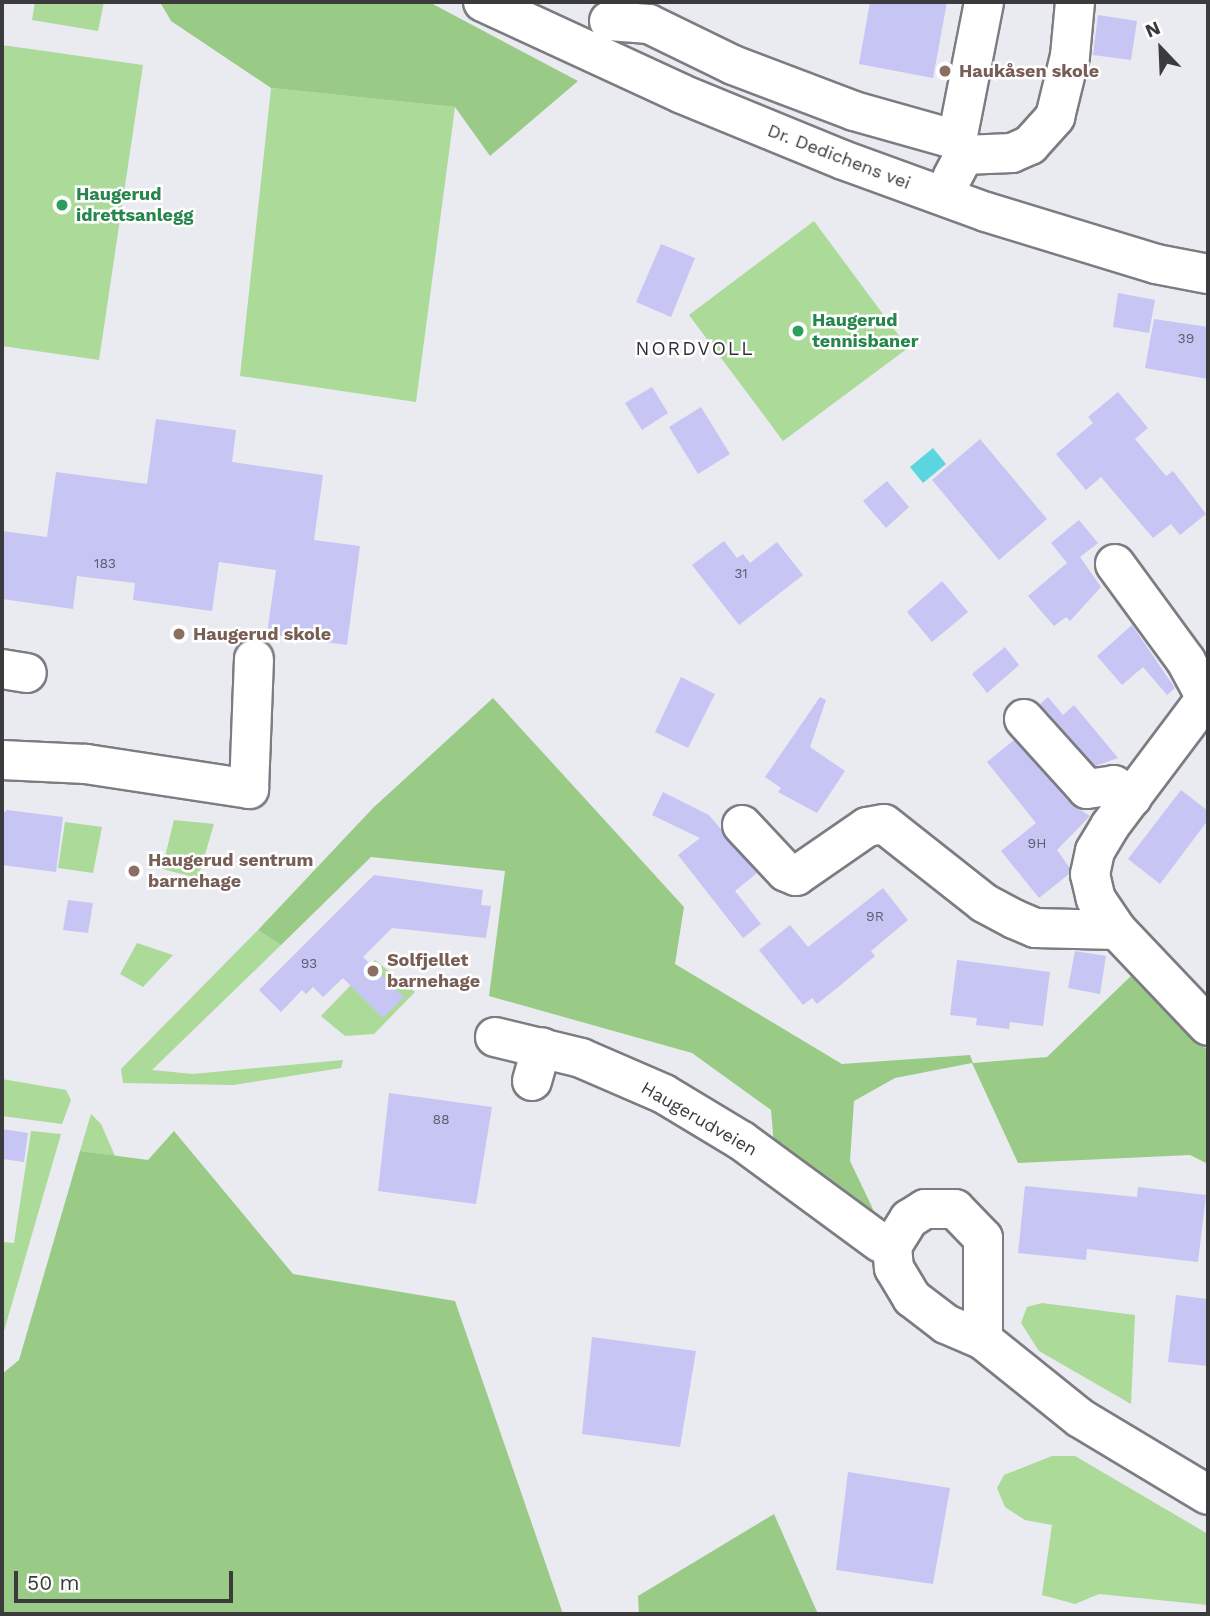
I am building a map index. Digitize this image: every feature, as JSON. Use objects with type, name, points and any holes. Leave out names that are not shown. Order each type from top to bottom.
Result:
[{"type":"street","name":"Dr. Dedichens vei","points":[[483,2],[603,58],[843,160],[986,212],[1156,264],[1208,274]]},
{"type":"street","points":[[958,158],[984,2]]},
{"type":"street","points":[[603,58],[610,11],[649,24],[733,65],[854,111],[958,158],[1012,153],[1044,132],[1064,94],[1075,2]]},
{"type":"street","points":[[1115,564],[1186,661],[1206,698],[1132,797],[1096,851],[1090,874],[1096,900],[1116,930],[1208,1026]]},
{"type":"street","points":[[2,760],[86,764],[249,789],[254,659]]},
{"type":"street","points":[[1024,719],[1087,789],[1114,785],[1132,797]]},
{"type":"street","points":[[742,825],[786,873],[796,876],[867,827],[884,824],[984,904],[1014,919],[1035,928],[1116,930]]},
{"type":"street","name":"Haugerudveien","points":[[495,1037],[537,1064],[664,1094],[742,1142],[881,1243]]},
{"type":"street","points":[[983,1340],[1080,1418],[1208,1495]]},
{"type":"green space","points":[[35,2],[104,2],[98,31],[32,20]]},
{"type":"green space","points":[[160,2],[429,2],[578,81],[490,156],[455,107],[271,88],[171,21]]},
{"type":"green space","name":"Haugerud idrettsanlegg","points":[[2,45],[143,65],[99,360],[2,346]]},
{"type":"green space","points":[[271,88],[455,107],[416,402],[240,376]]},
{"type":"green space","name":"Haugerud tennisbaner","points":[[814,221],[908,348],[783,441],[689,315]]},
{"type":"green space","points":[[493,698],[684,907],[675,964],[842,1064],[970,1055],[973,1063],[1047,1057],[1133,974],[1208,1051],[1208,1164],[1190,1155],[1018,1163],[972,1063],[895,1078],[854,1101],[850,1161],[873,1209],[863,1220],[775,1157],[771,1110],[692,1053],[489,996],[505,871],[371,857],[281,945],[258,930],[373,808]]},
{"type":"green space","points":[[174,820],[214,824],[198,878],[162,869]]},
{"type":"green space","points":[[65,822],[102,827],[93,873],[58,868]]},
{"type":"green space","points":[[258,930],[281,945],[152,1070],[193,1074],[343,1060],[341,1068],[233,1085],[123,1083],[121,1069]]},
{"type":"green space","points":[[137,943],[173,955],[143,987],[120,974]]},
{"type":"green space","points":[[375,960],[415,992],[374,1034],[345,1036],[321,1016]]},
{"type":"green space","points":[[2,1079],[66,1090],[71,1100],[62,1124],[2,1116]]},
{"type":"green space","points":[[91,1114],[101,1124],[115,1156],[80,1151]]},
{"type":"green space","points":[[31,1131],[61,1134],[2,1338],[2,1242],[14,1243]]},
{"type":"green space","points":[[174,1131],[293,1274],[455,1301],[563,1614],[2,1614],[2,1374],[19,1360],[80,1151],[148,1160]]},
{"type":"green space","points":[[1042,1303],[1135,1315],[1131,1404],[1039,1351],[1021,1323],[1027,1307]]},
{"type":"green space","points":[[1052,1456],[1075,1456],[1208,1534],[1208,1605],[1099,1594],[1075,1604],[1042,1595],[1052,1525],[1025,1520],[1005,1507],[997,1488],[1004,1475]]},
{"type":"green space","points":[[774,1514],[818,1614],[639,1614],[638,1596]]},
{"type":"water","points":[[933,448],[946,464],[923,483],[910,467]]},
{"type":"building","points":[[870,2],[947,2],[933,78],[859,64]]},
{"type":"building","points":[[1098,15],[1137,21],[1131,60],[1093,55]]},
{"type":"building","points":[[661,244],[695,258],[671,317],[636,302]]},
{"type":"building","points":[[1118,293],[1155,300],[1149,333],[1113,327]]},
{"type":"building","points":[[1154,319],[1208,327],[1208,379],[1145,368]]},
{"type":"building","points":[[652,387],[668,413],[642,430],[625,403]]},
{"type":"building","points":[[1118,392],[1148,428],[1135,439],[1166,476],[1173,471],[1206,514],[1180,535],[1171,524],[1153,538],[1101,477],[1086,490],[1056,454],[1093,423],[1088,417]]},
{"type":"building","points":[[701,407],[730,454],[698,474],[669,427]]},
{"type":"building","points":[[156,419],[236,430],[232,462],[323,475],[314,540],[360,546],[347,645],[267,634],[276,570],[219,562],[212,611],[133,600],[135,583],[77,576],[73,609],[2,599],[2,531],[47,537],[56,472],[147,484]]},
{"type":"building","points":[[980,439],[1047,519],[999,560],[932,480]]},
{"type":"building","points":[[887,481],[909,507],[886,528],[863,501]]},
{"type":"building","points":[[1079,520],[1098,543],[1080,557],[1101,587],[1070,621],[1066,617],[1054,626],[1028,596],[1067,563],[1051,543]]},
{"type":"building","points":[[724,541],[737,558],[743,554],[750,563],[777,542],[803,575],[739,625],[692,565]]},
{"type":"building","points":[[942,581],[968,612],[932,642],[907,612]]},
{"type":"building","points":[[1132,625],[1175,688],[1167,695],[1143,667],[1122,685],[1097,656]]},
{"type":"building","points":[[1005,647],[1019,665],[987,693],[972,674]]},
{"type":"building","points":[[681,677],[715,694],[688,748],[655,732]]},
{"type":"building","points":[[820,697],[826,700],[810,747],[845,771],[817,813],[778,792],[781,788],[765,777]]},
{"type":"building","points":[[1048,697],[1063,715],[1074,705],[1118,758],[1095,766],[1040,704]]},
{"type":"building","points":[[1014,740],[1071,804],[1090,816],[1057,850],[1069,867],[1069,874],[1039,898],[1001,851],[1036,823],[987,762]]},
{"type":"building","points":[[1181,790],[1208,811],[1208,820],[1160,884],[1128,859]]},
{"type":"building","points":[[663,792],[709,815],[757,873],[735,891],[761,924],[743,938],[678,855],[700,838],[652,815]]},
{"type":"building","points":[[7,810],[63,817],[56,872],[2,865],[2,814]]},
{"type":"building","points":[[374,875],[483,890],[481,905],[491,906],[486,938],[392,928],[363,957],[404,997],[383,1018],[343,978],[323,997],[313,987],[306,994],[302,990],[281,1012],[259,990]]},
{"type":"building","points":[[883,888],[908,920],[871,951],[875,956],[842,984],[817,1004],[812,998],[803,1005],[759,950],[790,925],[808,947]]},
{"type":"building","points":[[68,900],[93,903],[88,933],[63,930]]},
{"type":"building","points":[[1075,951],[1106,956],[1100,994],[1068,988]]},
{"type":"building","points":[[957,960],[1050,972],[1043,1026],[1010,1022],[1009,1029],[976,1025],[977,1018],[950,1015]]},
{"type":"building","points":[[389,1093],[492,1107],[476,1204],[378,1191]]},
{"type":"building","points":[[2,1129],[28,1133],[24,1162],[2,1159]]},
{"type":"building","points":[[1025,1186],[1137,1197],[1138,1187],[1206,1195],[1198,1262],[1087,1249],[1086,1260],[1018,1253]]},
{"type":"building","points":[[1176,1295],[1208,1299],[1208,1366],[1168,1362]]},
{"type":"building","points":[[592,1337],[696,1351],[680,1447],[582,1434]]},
{"type":"building","points":[[848,1472],[950,1488],[933,1584],[836,1570]]},
{"type":"place","name":"Haukåsen skole","points":[[945,71]]},
{"type":"place","name":"Haugerud idrettsanlegg","points":[[62,205]]},
{"type":"place","name":"Haugerud tennisbaner","points":[[798,331]]},
{"type":"place","name":"Haugerud skole","points":[[179,634]]},
{"type":"place","name":"Haugerud sentrum barnehage","points":[[134,871]]},
{"type":"place","name":"Solfjellet barnehage","points":[[373,971]]},
{"type":"district","name":"NORDVOLL","points":[[695,349]]}]
